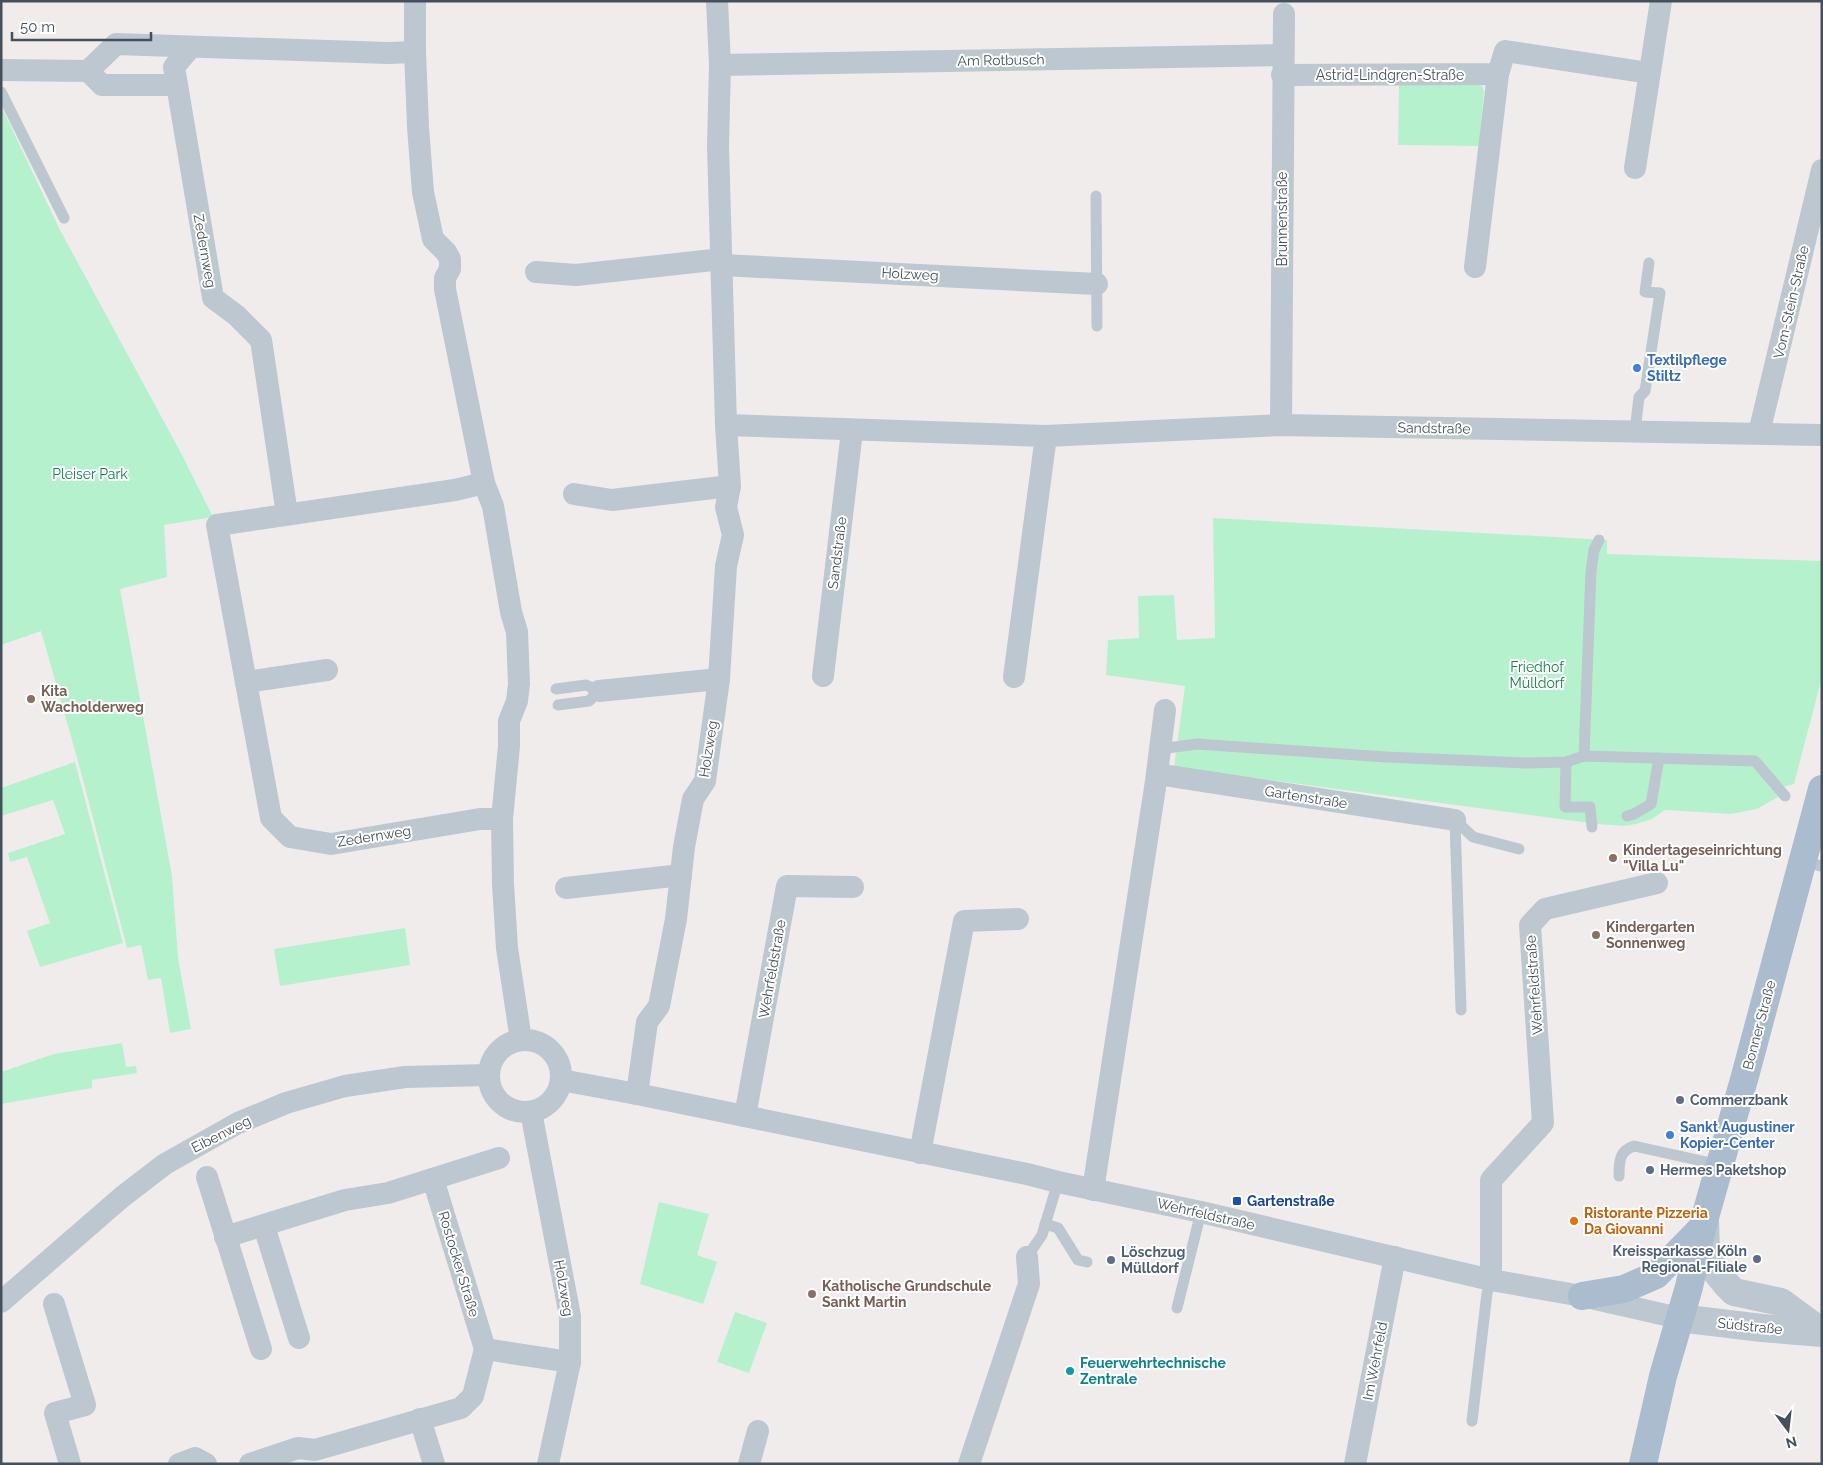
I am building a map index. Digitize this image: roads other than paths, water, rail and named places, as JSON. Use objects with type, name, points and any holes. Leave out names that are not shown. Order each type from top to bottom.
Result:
[{"type":"main road","name":"Bonner Straße","points":[[1643,1464],[1663,1376],[1690,1282],[1720,1165],[1812,864],[1822,789]]},
{"type":"main road","points":[[1582,1296],[1624,1289],[1656,1275],[1704,1224]]},
{"type":"street","points":[[415,1],[418,127],[423,192],[433,239],[450,259],[450,269],[446,278],[445,289],[484,484],[493,506],[510,612],[517,632],[518,692],[517,701],[509,721],[502,819],[503,884],[507,948],[521,1040]]},
{"type":"street","name":"Holzweg","points":[[637,1094],[647,1022],[658,1006],[676,919],[684,847],[693,799],[705,781],[719,679],[726,566],[733,535],[726,507],[730,486],[726,425],[718,146],[720,65],[718,1]]},
{"type":"street","points":[[1635,168],[1661,1]]},
{"type":"street","name":"Brunnenstraße","points":[[1282,425],[1282,65],[1284,14]]},
{"type":"street","points":[[88,71],[116,44],[388,53],[415,52]]},
{"type":"street","name":"Zedernweg","points":[[191,47],[174,67],[212,298],[236,315],[261,340],[287,514]]},
{"type":"street","points":[[1476,267],[1498,74],[1505,51],[1649,73]]},
{"type":"street","name":"Am Rotbusch","points":[[720,65],[1282,65]]},
{"type":"street","name":"Astrid-Lindgren-Straße","points":[[1282,65],[1498,74]]},
{"type":"street","points":[[1,70],[88,71],[102,85],[177,86]]},
{"type":"street","name":"Vom-Stein-Straße","points":[[1759,433],[1822,170]]},
{"type":"street","name":"Holzweg","points":[[536,272],[576,275],[722,262],[1097,284]]},
{"type":"street","name":"Sandstraße","points":[[726,425],[852,431],[1046,436],[1282,425],[1822,435]]},
{"type":"street","name":"Sandstraße","points":[[823,676],[852,431]]},
{"type":"street","points":[[1014,677],[1046,436]]},
{"type":"street","name":"Zedernweg","points":[[484,484],[455,490],[217,525],[271,818],[290,837],[331,844],[480,819],[502,819]]},
{"type":"street","points":[[574,494],[612,500],[730,486]]},
{"type":"street","points":[[246,682],[327,670]]},
{"type":"street","points":[[599,691],[719,679]]},
{"type":"street","points":[[1093,1190],[1157,774],[1165,710]]},
{"type":"street","name":"Gartenstraße","points":[[1157,774],[1455,820]]},
{"type":"street","points":[[566,888],[681,875]]},
{"type":"street","name":"Wehrfeldstraße","points":[[1491,1280],[1491,1180],[1543,1123],[1530,925],[1545,909],[1657,883]]},
{"type":"street","name":"Wehrfeldstraße","points":[[745,1116],[787,886],[854,886]]},
{"type":"street","points":[[920,1153],[964,921],[1018,919]]},
{"type":"street","points":[[521,1040],[536,1042],[547,1048],[556,1057],[560,1068],[561,1080],[557,1094],[541,1109],[531,1112],[520,1112],[510,1109],[494,1095],[490,1085],[489,1075],[493,1060],[498,1052],[506,1046],[521,1040]]},
{"type":"street","name":"Eibenweg","points":[[1,1302],[122,1197],[165,1164],[238,1123],[286,1103],[344,1086],[405,1077],[489,1075]]},
{"type":"street","name":"Wehrfeldstraße","points":[[561,1080],[1027,1174],[1491,1280],[1582,1296],[1680,1318]]},
{"type":"street","name":"Holzweg","points":[[531,1112],[570,1316],[570,1362],[548,1464]]},
{"type":"street","points":[[226,1237],[345,1200],[388,1193],[499,1158]]},
{"type":"street","points":[[207,1177],[261,1349]]},
{"type":"street","name":"Rostocker Straße","points":[[433,1179],[485,1349]]},
{"type":"street","points":[[1704,1224],[1706,1250],[1713,1268],[1734,1292],[1781,1302],[1822,1332]]},
{"type":"street","points":[[264,1226],[299,1338]]},
{"type":"street","points":[[969,1464],[1028,1284],[1027,1257]]},
{"type":"street","name":"Im Wehrfeld","points":[[1355,1464],[1395,1257]]},
{"type":"street","points":[[54,1304],[85,1405],[55,1413],[70,1464]]},
{"type":"street","name":"Südstraße","points":[[1680,1318],[1762,1328],[1822,1332]]},
{"type":"street","points":[[250,1464],[298,1448],[314,1450],[461,1408],[473,1396],[485,1349],[570,1362]]},
{"type":"street","points":[[420,1419],[434,1464]]},
{"type":"street","points":[[749,1464],[758,1431]]},
{"type":"street","points":[[179,1464],[196,1458],[206,1464]]},
{"type":"lane","points":[[1,92],[64,218]]},
{"type":"lane","points":[[1096,196],[1098,326]]},
{"type":"lane","points":[[1635,431],[1639,397],[1645,391],[1660,293],[1645,292],[1649,263]]},
{"type":"lane","points":[[1584,756],[1591,570],[1594,550],[1599,540]]},
{"type":"lane","points":[[556,689],[586,685],[599,691],[589,701],[558,705]]},
{"type":"lane","points":[[1160,749],[1197,744],[1386,757],[1526,763],[1566,762],[1584,756],[1755,761],[1785,796]]},
{"type":"lane","points":[[1627,816],[1652,804],[1659,758]]},
{"type":"lane","points":[[1566,762],[1565,807],[1590,807],[1592,827]]},
{"type":"lane","points":[[1455,820],[1473,837],[1519,849]]},
{"type":"lane","points":[[1455,820],[1462,1010]]},
{"type":"lane","points":[[1618,1176],[1620,1158],[1628,1148],[1634,1146],[1720,1165]]},
{"type":"lane","points":[[1027,1257],[1042,1235],[1058,1182]]},
{"type":"lane","points":[[1177,1308],[1200,1212]]},
{"type":"lane","points":[[1045,1224],[1058,1228],[1078,1260],[1087,1262]]},
{"type":"lane","name":"Wehrfeldstraße","points":[[1472,1420],[1487,1293],[1491,1280]]},
{"type":"place","name":"Textilpflege Stiltz","points":[[1637,368]]},
{"type":"place","name":"Kita Wacholderweg","points":[[31,699]]},
{"type":"place","name":"Kindertageseinrichtung \"Villa Lu\"","points":[[1613,858]]},
{"type":"place","name":"Kindergarten Sonnenweg","points":[[1596,935]]},
{"type":"place","name":"Commerzbank","points":[[1680,1100]]},
{"type":"place","name":"Sankt Augustiner Kopier-Center","points":[[1670,1135]]},
{"type":"place","name":"Hermes Paketshop","points":[[1650,1170]]},
{"type":"place","name":"Gartenstraße","points":[[1237,1201]]},
{"type":"place","name":"Ristorante Pizzeria Da Giovanni","points":[[1574,1221]]},
{"type":"place","name":"Kreissparkasse Köln Regional-Filiale","points":[[1757,1259]]},
{"type":"place","name":"Löschzug Mülldorf","points":[[1111,1260]]},
{"type":"place","name":"Katholische Grundschule Sankt Martin","points":[[812,1294]]},
{"type":"place","name":"Feuerwehrtechnische Zentrale","points":[[1070,1371]]},
{"type":"park label","name":"Pleiser Park","points":[[90,474]]},
{"type":"park label","name":"Friedhof Mülldorf","points":[[1537,676]]}]
